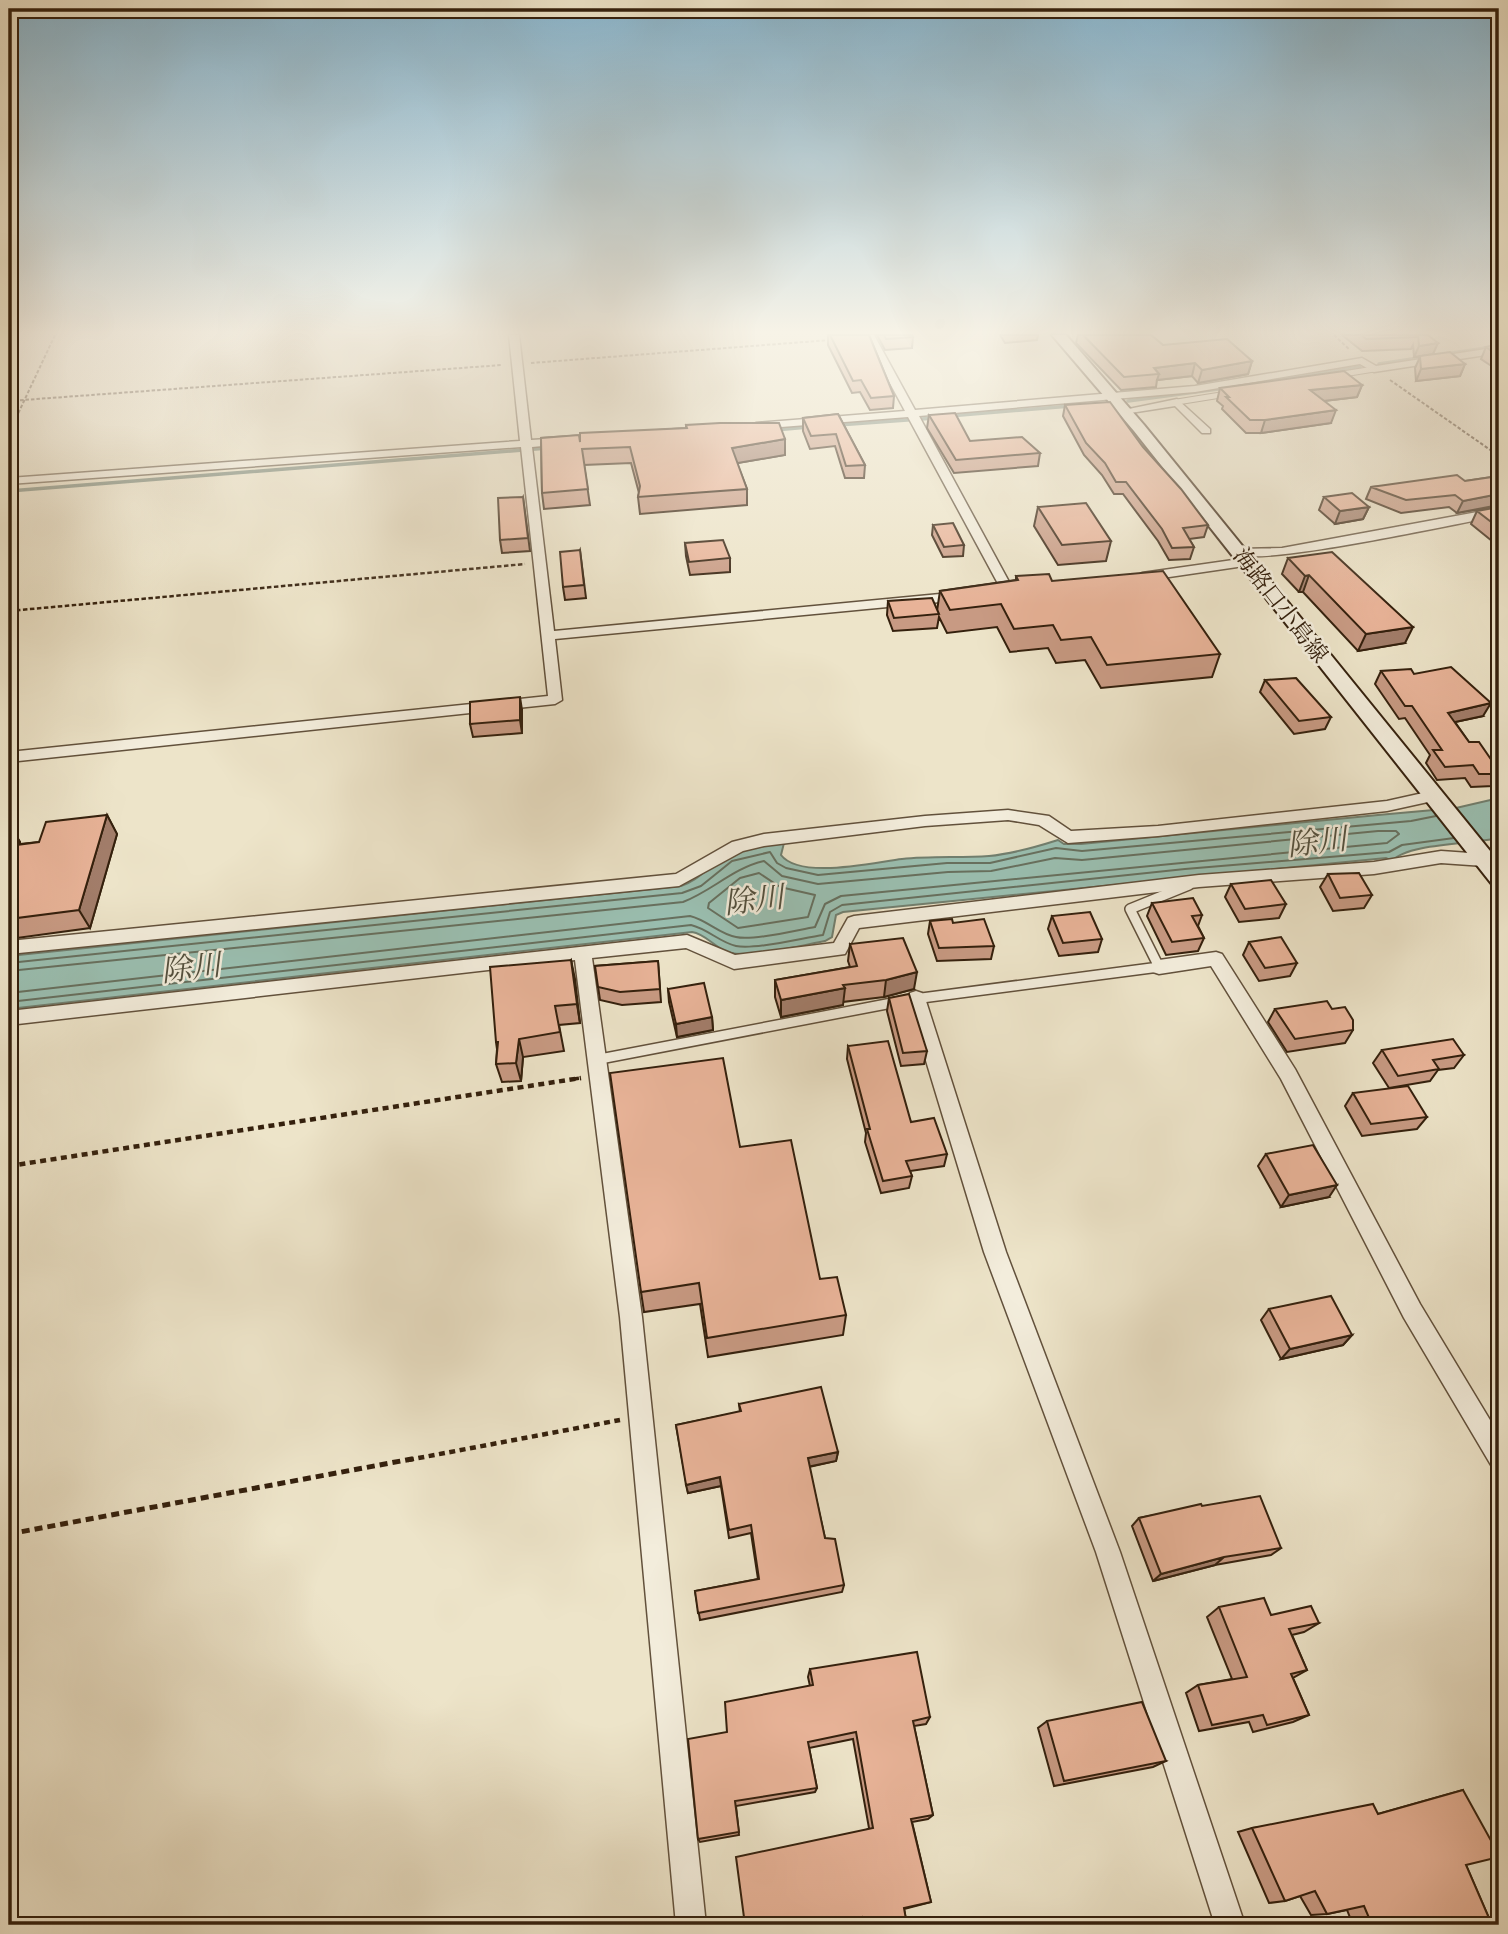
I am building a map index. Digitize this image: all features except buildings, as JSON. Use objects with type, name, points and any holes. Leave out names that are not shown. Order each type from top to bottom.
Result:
[{"type":"main road","name":"海路口小島線","points":[[1136,425],[1244,557],[1432,796],[1490,861]]},
{"type":"street","points":[[9,757],[555,700],[525,425]]},
{"type":"street","points":[[749,426],[759,425]]},
{"type":"street","points":[[546,636],[1001,592],[918,425]]},
{"type":"street","points":[[1200,425],[1206,431]]},
{"type":"street","points":[[9,481],[583,439]]},
{"type":"street","points":[[1124,579],[1499,512]]},
{"type":"street","points":[[9,948],[679,880],[738,846],[764,839],[912,823],[1008,815],[1044,820],[1068,837],[1158,831],[1373,808],[1432,796]]},
{"type":"street","points":[[9,1018],[687,941],[734,962],[839,949],[854,922],[1199,881],[1374,868],[1441,858],[1490,861]]},
{"type":"street","points":[[583,953],[601,1067],[643,1416],[691,1925]]},
{"type":"street","points":[[1159,967],[1216,959],[1288,1074],[1412,1311],[1499,1457]]},
{"type":"street","points":[[916,998],[995,1252],[1108,1552],[1230,1925]]},
{"type":"lane","points":[[601,1067],[916,998],[1159,967],[1130,909],[1199,881]]},
{"type":"path","points":[[1455,425],[1499,456]]},
{"type":"path","points":[[9,611],[541,562]]},
{"type":"path","points":[[9,1166],[601,1067]]},
{"type":"path","points":[[9,1534],[643,1416]]},
{"type":"water","name":"除川","points":[[1499,798],[1499,838],[1426,847],[1400,855],[1392,861],[1386,858],[843,912],[836,915],[832,937],[825,941],[763,952],[731,953],[692,932],[9,1009],[9,956],[681,886],[726,857],[775,844],[784,843],[781,855],[804,867],[838,867],[913,858],[998,855],[1058,840],[1064,844],[1081,844],[1456,808]]},
{"type":"waterway","points":[[775,430],[809,427]]},
{"type":"waterway","points":[[9,491],[548,448]]}]
